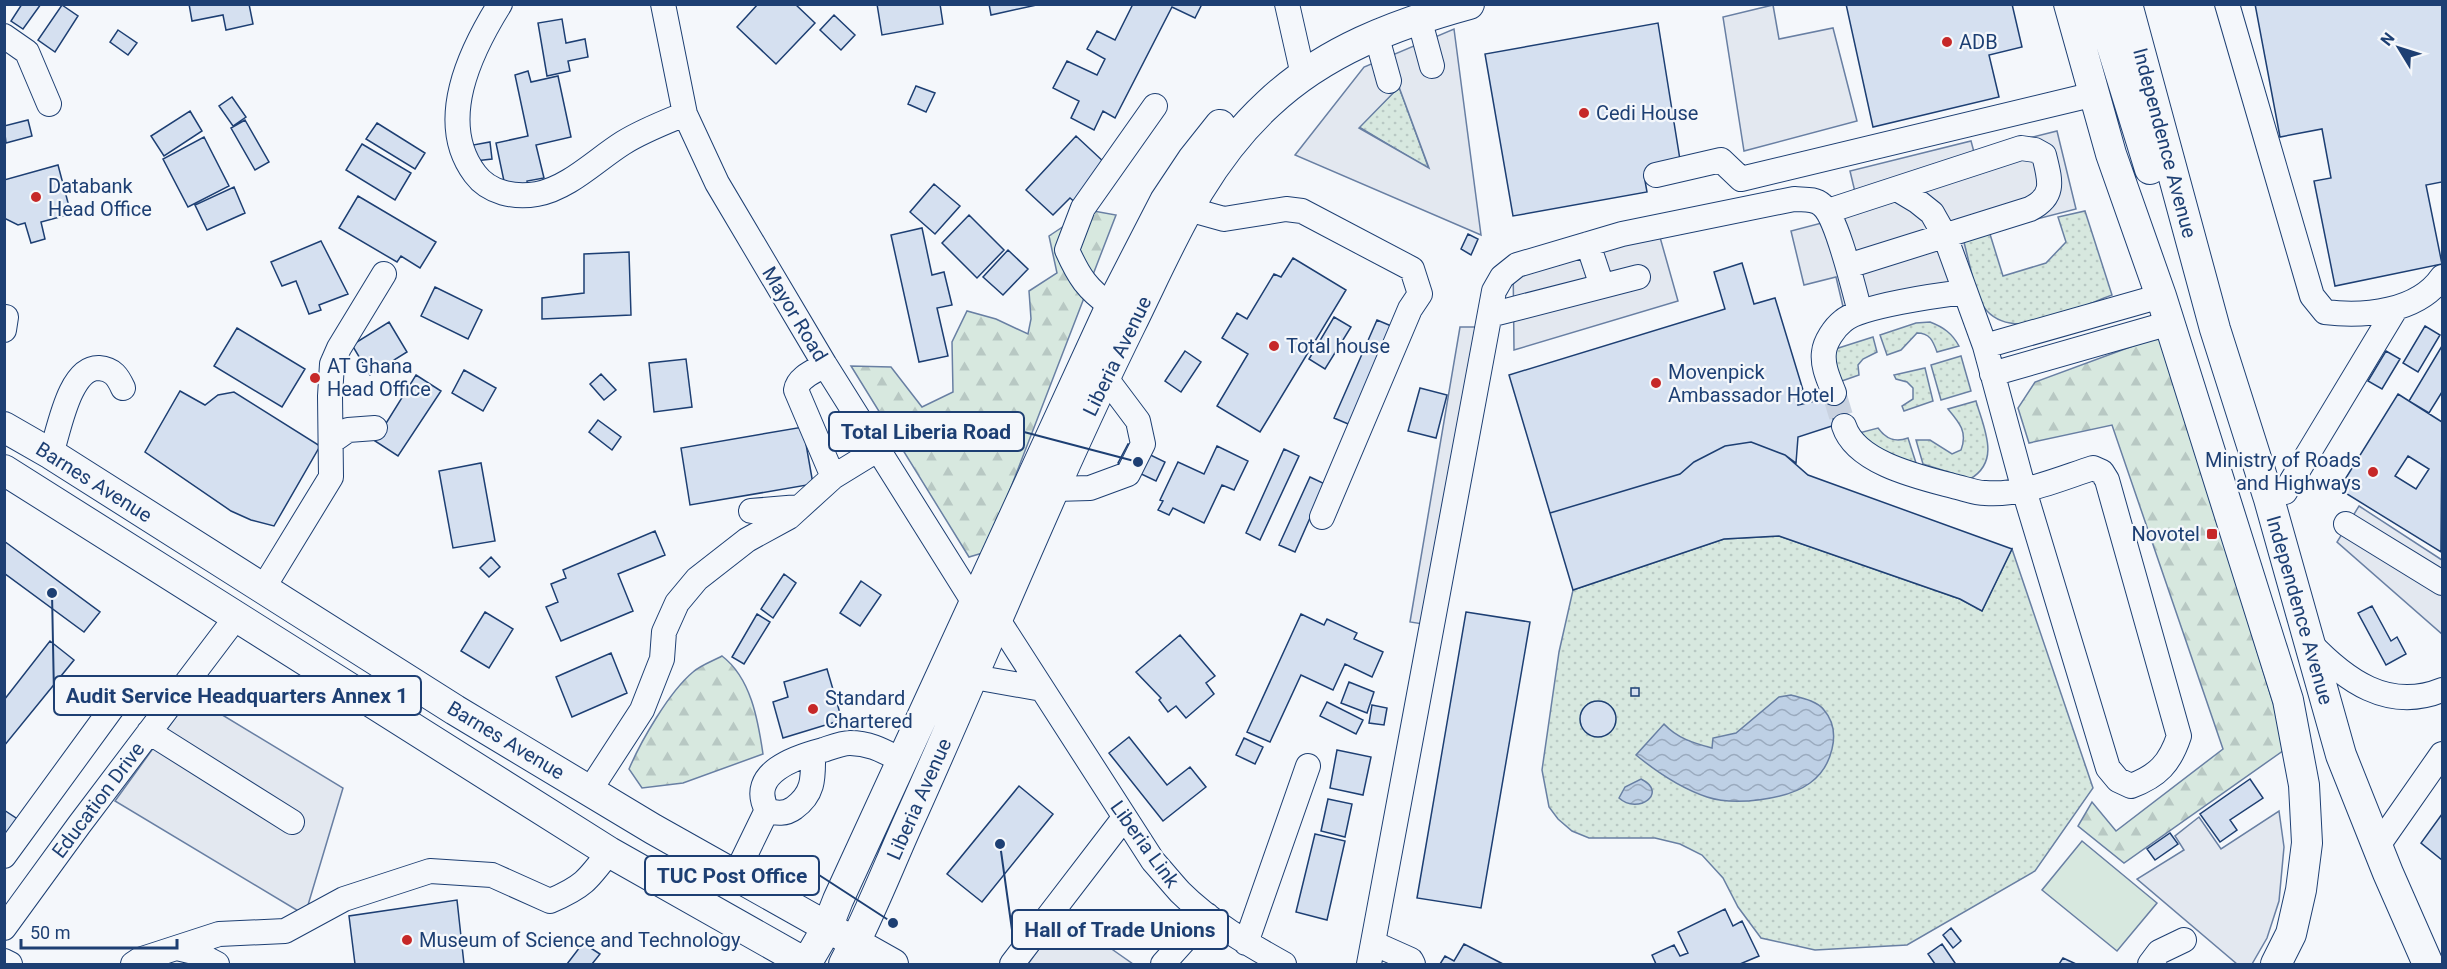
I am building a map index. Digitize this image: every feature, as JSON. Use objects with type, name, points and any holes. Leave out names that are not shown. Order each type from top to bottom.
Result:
[{"type":"main road","name":"Liberia Avenue","points":[[807,964],[827,928],[903,761],[1055,489],[1105,377],[1188,208],[1218,159],[1300,65],[1330,36],[1408,11],[1469,4]]},
{"type":"main road","name":"Independence Avenue","points":[[2069,4],[2111,154],[2166,309],[2288,700],[2304,785],[2307,843],[2301,890],[2291,934],[2276,964]]},
{"type":"main road","points":[[2099,4],[2153,179],[2182,208]]},
{"type":"main road","name":"Independence Avenue","points":[[2127,4],[2215,329],[2269,499],[2341,754],[2377,847],[2428,964]]},
{"type":"main road","name":"Liberia Avenue","points":[[850,954],[974,677],[986,612],[1111,306],[1165,201],[1193,159],[1248,95],[1300,65],[1332,56],[1376,34],[1408,11]]},
{"type":"main road","name":"Barnes Avenue","points":[[4,427],[51,454],[454,710],[827,928],[850,954],[893,964]]},
{"type":"main road","name":"Barnes Avenue","points":[[4,470],[609,852],[807,964]]},
{"type":"street","points":[[500,4],[479,40],[466,70],[458,106],[461,148],[470,168],[481,182],[494,190],[517,195],[538,194],[573,178],[622,144],[649,129],[685,114]]},
{"type":"street","name":"Mayor Road","points":[[663,4],[685,114],[717,183],[877,450],[986,612]]},
{"type":"street","points":[[1287,4],[1300,65]]},
{"type":"street","points":[[2226,4],[2312,296],[2325,312],[2345,315],[2396,308],[2414,301],[2436,286],[2442,276]]},
{"type":"street","points":[[1408,11],[1432,66]]},
{"type":"street","points":[[1376,34],[1389,81]]},
{"type":"street","points":[[4,36],[27,52],[49,104]]},
{"type":"street","points":[[1656,176],[1721,160],[1741,178],[2095,94]]},
{"type":"street","points":[[1111,306],[1090,291],[1078,275],[1067,250],[1083,208],[1155,106]]},
{"type":"street","points":[[1828,211],[2021,148],[2036,150],[2044,155],[2049,176],[2049,194],[2042,203],[2030,209],[1848,266]]},
{"type":"street","points":[[1844,426],[1848,437],[1857,447],[1876,460],[1922,478],[1985,493],[2024,490],[2093,468],[2102,472],[2108,480],[2180,736],[2173,755],[2161,770],[2131,786],[2118,780],[2108,768],[2024,490],[1985,346],[1945,236],[1932,213],[1897,189]]},
{"type":"street","points":[[1413,964],[1411,960],[1371,954],[1494,291],[1502,277],[1517,265],[1622,234],[1794,199],[1813,200],[1828,211],[1848,266],[1860,312]]},
{"type":"street","points":[[1188,208],[1224,219],[1286,209],[1302,211],[1412,269],[1420,294],[1410,309],[1322,518]]},
{"type":"street","points":[[1588,244],[1602,286]]},
{"type":"street","points":[[262,590],[327,485],[332,468],[330,396],[332,364],[339,348],[384,274]]},
{"type":"street","points":[[1490,315],[1638,276]]},
{"type":"street","points":[[1834,393],[1825,370],[1824,351],[1832,333],[1843,320],[1860,312],[1965,292]]},
{"type":"street","points":[[2285,492],[2396,308]]},
{"type":"street","points":[[1985,346],[2166,309]]},
{"type":"street","points":[[1992,374],[2166,309]]},
{"type":"street","points":[[825,365],[801,379],[796,390],[833,477]]},
{"type":"street","points":[[51,454],[71,390],[78,378],[87,370],[98,368],[109,370],[117,375],[123,388]]},
{"type":"street","points":[[1055,489],[1090,488],[1128,474],[1143,444],[1138,420],[1105,377]]},
{"type":"street","points":[[331,442],[348,430],[375,428]]},
{"type":"street","points":[[590,790],[642,710],[662,659],[664,632],[677,603],[697,579],[747,540],[789,517],[833,477],[877,450]]},
{"type":"street","points":[[751,511],[802,507]]},
{"type":"street","points":[[2346,524],[2442,583]]},
{"type":"street","name":"Liberia Link","points":[[986,612],[1042,689],[1153,861],[1181,893],[1207,915],[1246,943],[1284,964]]},
{"type":"street","name":"Education Drive","points":[[6,923],[237,616]]},
{"type":"street","points":[[2309,642],[2332,666],[2365,688],[2414,698],[2442,690]]},
{"type":"street","points":[[974,677],[1042,689]]},
{"type":"street","points":[[4,856],[115,704]]},
{"type":"street","points":[[149,732],[292,822]]},
{"type":"street","points":[[735,876],[767,810],[762,795],[764,781],[778,766],[847,743],[872,745],[903,761]]},
{"type":"street","points":[[767,810],[773,813],[788,812],[806,800],[813,779],[813,753]]},
{"type":"street","points":[[2377,847],[2442,754]]},
{"type":"street","points":[[1246,943],[1308,766]]},
{"type":"street","points":[[1012,964],[1124,818]]},
{"type":"street","points":[[133,964],[139,960],[219,934],[285,931],[344,899],[429,871],[492,875],[550,901],[588,880],[609,852]]},
{"type":"street","points":[[1163,964],[1207,915]]},
{"type":"street","points":[[2150,964],[2159,952],[2184,940]]},
{"type":"street","points":[[177,948],[194,952],[217,964]]},
{"type":"street","points":[[4,961],[10,964]]},
{"type":"green space","points":[[1399,87],[1429,169],[1359,127]]},
{"type":"green space","points":[[1088,210],[1116,215],[986,552],[969,557],[851,366],[891,367],[922,407],[953,392],[952,342],[967,311],[996,319],[1028,334],[1031,319],[1029,291],[1057,273],[1049,236]]},
{"type":"green space","points":[[2085,211],[2112,295],[2065,314],[2031,323],[2014,324],[2000,320],[1987,311],[1978,297],[1962,238],[1989,231],[2003,276],[2046,263],[2066,242],[2058,217]]},
{"type":"green space","points":[[1930,322],[1947,331],[1959,346],[1937,352],[1930,338],[1925,334],[1917,333],[1901,350],[1887,355],[1880,335],[1916,323]]},
{"type":"green space","points":[[2160,336],[2287,748],[2124,863],[2078,826],[2092,802],[2116,831],[2223,749],[2112,425],[2029,443],[2018,408],[2035,382]]},
{"type":"green space","points":[[1873,337],[1877,352],[1863,359],[1858,365],[1859,375],[1839,382],[1829,351]]},
{"type":"green space","points":[[1961,356],[1971,391],[1941,400],[1931,365]]},
{"type":"green space","points":[[1925,368],[1933,401],[1904,411],[1902,406],[1913,399],[1913,388],[1907,382],[1896,379],[1894,375]]},
{"type":"green space","points":[[1976,401],[1988,444],[1988,454],[1979,472],[1970,479],[1923,464],[1916,440],[1930,440],[1952,454],[1961,450],[1963,433],[1959,423],[1948,409]]},
{"type":"green space","points":[[1878,428],[1891,439],[1908,438],[1916,463],[1883,454],[1855,434]]},
{"type":"green space","points":[[1779,536],[1960,599],[1982,611],[2012,549],[2093,788],[2035,871],[1907,945],[1815,950],[1761,938],[1738,907],[1723,878],[1702,855],[1680,844],[1655,838],[1589,838],[1572,831],[1558,819],[1549,807],[1542,770],[1559,652],[1573,590],[1724,539]]},
{"type":"green space","points":[[722,656],[732,665],[746,688],[759,727],[763,754],[683,783],[642,788],[629,769],[656,718],[693,672]]},
{"type":"green space","points":[[2082,841],[2157,903],[2117,951],[2042,890]]},
{"type":"shaded area","points":[[1773,5],[1779,39],[1833,28],[1857,121],[1744,151],[1723,17]]},
{"type":"shaded area","points":[[1454,29],[1481,235],[1295,155],[1364,67]],"holes":[[[1399,87],[1429,168],[1359,128]]]},
{"type":"shaded area","points":[[2057,131],[2076,209],[1963,238],[1974,283],[1845,315],[1836,277],[1804,285],[1791,231],[1860,213],[1850,171],[1971,141],[1974,152]]},
{"type":"shaded area","points":[[1654,216],[1678,301],[1514,350],[1513,257]]},
{"type":"shaded area","points":[[1460,327],[1481,327],[1429,625],[1410,622]]},
{"type":"shaded area","points":[[2359,506],[2442,560],[2442,634],[2337,542]]},
{"type":"shaded area","points":[[191,696],[343,788],[305,915],[115,801]]},
{"type":"shaded area","points":[[2279,811],[2284,847],[2279,901],[2267,938],[2252,964],[2237,964],[2137,879],[2184,850],[2175,836],[2199,817],[2221,849]]},
{"type":"shaded area","points":[[1063,915],[1133,964],[1028,964]]},
{"type":"water","points":[[1791,695],[1809,700],[1824,710],[1830,719],[1833,739],[1829,759],[1824,768],[1810,783],[1788,794],[1760,800],[1718,800],[1688,789],[1636,755],[1664,724],[1674,733],[1686,739],[1712,748],[1713,738],[1736,733],[1779,697]]},
{"type":"water","points":[[1641,779],[1652,790],[1648,800],[1634,804],[1619,798],[1625,787]]},
{"type":"building","points":[[22,4],[41,4],[23,29],[11,21]]},
{"type":"building","points":[[189,4],[249,4],[253,24],[226,30],[223,15],[192,21]]},
{"type":"building","points":[[758,4],[795,4],[815,23],[776,64],[737,27]]},
{"type":"building","points":[[877,4],[940,4],[943,24],[882,35]]},
{"type":"building","points":[[989,4],[1041,4],[991,15]]},
{"type":"building","points":[[1133,4],[1202,4],[1195,18],[1172,7],[1115,118],[1103,111],[1094,130],[1071,118],[1079,101],[1053,88],[1067,61],[1097,75],[1105,59],[1087,49],[1097,31],[1115,40]]},
{"type":"building","points":[[1846,4],[2012,4],[2022,47],[1989,55],[1999,97],[1873,127]]},
{"type":"building","points":[[2255,4],[2442,4],[2442,182],[2426,185],[2442,264],[2335,286],[2314,181],[2331,178],[2322,129],[2280,137]]},
{"type":"building","points":[[62,5],[78,16],[55,52],[38,40]]},
{"type":"building","points":[[834,15],[855,35],[841,50],[820,30]]},
{"type":"building","points":[[562,19],[566,43],[585,39],[588,57],[568,61],[570,71],[547,76],[538,23]]},
{"type":"building","name":"Cedi House","points":[[1658,23],[1681,166],[1644,175],[1647,192],[1513,216],[1485,54]]},
{"type":"building","points":[[118,30],[137,43],[128,55],[110,42]]},
{"type":"building","points":[[528,71],[531,82],[558,76],[571,137],[536,145],[544,178],[527,181],[528,188],[505,186],[496,143],[528,136],[515,75]]},
{"type":"building","points":[[916,86],[935,93],[926,112],[908,104]]},
{"type":"building","points":[[232,97],[246,117],[233,126],[219,106]]},
{"type":"building","points":[[190,111],[202,131],[164,156],[151,136]]},
{"type":"building","points":[[28,120],[32,136],[6,143],[4,126]]},
{"type":"building","points":[[245,120],[269,162],[255,170],[231,128]]},
{"type":"building","points":[[377,123],[425,153],[415,169],[366,139]]},
{"type":"building","points":[[1076,136],[1105,163],[1077,204],[1070,198],[1053,215],[1026,190]]},
{"type":"building","points":[[204,137],[229,186],[188,207],[163,159]]},
{"type":"building","points":[[490,142],[492,159],[475,161],[473,145]]},
{"type":"building","points":[[362,144],[411,173],[395,200],[346,170]]},
{"type":"building","name":"Databank Head Office","points":[[58,165],[71,214],[41,222],[45,239],[31,243],[25,223],[18,225],[4,218],[4,180]]},
{"type":"building","points":[[934,184],[960,206],[935,234],[910,212]]},
{"type":"building","points":[[234,187],[245,213],[207,230],[195,205]]},
{"type":"building","points":[[358,196],[436,242],[420,268],[401,256],[397,262],[339,228]]},
{"type":"building","points":[[969,215],[1004,250],[977,278],[942,243]]},
{"type":"building","points":[[922,228],[932,275],[944,272],[952,305],[937,308],[948,356],[919,362],[891,235]]},
{"type":"building","points":[[1468,234],[1478,239],[1471,255],[1461,249]]},
{"type":"building","points":[[321,241],[348,294],[319,305],[321,310],[309,314],[296,281],[282,286],[271,262]]},
{"type":"building","points":[[1008,250],[1028,269],[1003,295],[983,277]]},
{"type":"building","points":[[629,252],[631,315],[542,319],[542,298],[584,293],[584,254]]},
{"type":"building","name":"Total house","points":[[1293,258],[1346,290],[1260,432],[1217,406],[1248,354],[1222,338],[1237,313],[1247,319],[1274,274],[1281,277]]},
{"type":"building","name":"Movenpick Ambassador Hotel","points":[[1742,263],[1754,304],[1775,298],[1803,390],[1795,393],[1798,405],[1827,398],[1835,425],[1798,437],[1796,463],[1785,455],[1751,442],[1725,446],[1694,462],[1680,474],[1550,513],[1509,375],[1725,309],[1714,272]]},
{"type":"building","points":[[435,287],[482,310],[468,339],[421,316]]},
{"type":"building","points":[[1334,317],[1351,327],[1325,369],[1309,359]]},
{"type":"building","points":[[1377,320],[1396,328],[1353,426],[1334,418]]},
{"type":"building","points":[[389,322],[407,352],[370,375],[352,345]]},
{"type":"building","points":[[2425,326],[2440,335],[2418,372],[2403,363]]},
{"type":"building","points":[[237,328],[305,369],[282,407],[214,366]]},
{"type":"building","points":[[2442,346],[2442,392],[2429,413],[2409,401]]},
{"type":"building","points":[[1185,351],[1201,362],[1181,392],[1165,381]]},
{"type":"building","points":[[2386,351],[2400,359],[2382,389],[2368,381]]},
{"type":"building","points":[[686,359],[692,407],[654,412],[649,363]]},
{"type":"building","points":[[464,370],[496,388],[483,411],[452,393]]},
{"type":"building","points":[[601,374],[616,390],[604,400],[590,384]]},
{"type":"building","points":[[416,375],[441,391],[398,456],[375,441]]},
{"type":"building","points":[[1420,388],[1447,395],[1436,438],[1408,431]]},
{"type":"building","points":[[180,391],[205,405],[218,395],[234,392],[320,446],[274,526],[251,520],[231,511],[145,452]]},
{"type":"building","name":"Ministry of Roads and Highways","points":[[2398,394],[2442,422],[2441,552],[2339,489]],"holes":[[[2408,456],[2429,469],[2416,489],[2395,476]]]},
{"type":"building","points":[[598,420],[621,437],[612,450],[589,432]]},
{"type":"building","points":[[803,427],[813,484],[690,505],[681,448]]},
{"type":"building","points":[[1751,442],[1785,455],[1808,475],[2012,549],[1982,611],[1960,599],[1779,536],[1724,539],[1573,590],[1550,513],[1680,474],[1694,462],[1725,446]]},
{"type":"building","points":[[1128,444],[1165,462],[1156,481],[1118,463]]},
{"type":"building","points":[[1217,446],[1248,461],[1234,490],[1222,485],[1204,523],[1173,508],[1169,515],[1158,510],[1163,501],[1160,500],[1178,462],[1204,474]]},
{"type":"building","points":[[1284,449],[1299,456],[1260,540],[1246,533]]},
{"type":"building","points":[[481,463],[495,541],[453,548],[439,471]]},
{"type":"building","points":[[1310,477],[1325,484],[1295,552],[1279,545]]},
{"type":"building","points":[[655,531],[665,555],[618,574],[633,611],[561,641],[546,607],[558,602],[551,584],[566,578],[563,570]]},
{"type":"building","points":[[4,541],[100,612],[84,632],[4,573]]},
{"type":"building","points":[[491,557],[500,567],[489,577],[480,568]]},
{"type":"building","points":[[784,574],[796,583],[773,618],[761,609]]},
{"type":"building","points":[[861,581],[881,595],[860,626],[840,613]]},
{"type":"building","points":[[2372,606],[2391,641],[2397,637],[2406,654],[2386,665],[2358,613]]},
{"type":"building","points":[[485,612],[513,629],[489,668],[461,651]]},
{"type":"building","points":[[1466,612],[1530,622],[1481,908],[1417,898]]},
{"type":"building","points":[[757,614],[770,622],[744,664],[732,657]]},
{"type":"building","points":[[1301,614],[1324,625],[1327,619],[1357,633],[1354,639],[1383,652],[1372,677],[1345,664],[1333,690],[1301,675],[1270,742],[1247,732]]},
{"type":"building","points":[[1180,635],[1215,676],[1206,683],[1214,694],[1186,718],[1176,706],[1168,712],[1159,700],[1161,698],[1136,672]]},
{"type":"building","points":[[50,641],[74,660],[4,746],[4,700]]},
{"type":"building","points":[[611,653],[627,693],[572,717],[556,677]]},
{"type":"building","points":[[827,669],[842,720],[783,738],[773,702],[788,697],[784,682]]},
{"type":"building","points":[[1349,682],[1374,692],[1367,713],[1341,703]]},
{"type":"building","points":[[1631,688],[1639,688],[1639,696],[1631,696]]},
{"type":"building","points":[[1598,701],[1611,706],[1616,719],[1611,732],[1598,737],[1585,732],[1580,719],[1585,706]]},
{"type":"building","points":[[1327,702],[1363,720],[1356,734],[1320,716]]},
{"type":"building","points":[[1372,705],[1387,708],[1384,725],[1369,723]]},
{"type":"building","points":[[1129,737],[1167,785],[1190,767],[1206,787],[1163,821],[1109,753]]},
{"type":"building","points":[[1244,738],[1263,747],[1255,764],[1236,755]]},
{"type":"building","points":[[1337,750],[1371,757],[1363,795],[1330,788]]},
{"type":"building","points":[[2250,779],[2263,798],[2230,820],[2237,830],[2220,842],[2200,814]]},
{"type":"building","points":[[1019,786],[1053,814],[982,902],[947,874]]},
{"type":"building","points":[[1328,799],[1352,804],[1345,837],[1321,831]]},
{"type":"building","points":[[4,810],[19,820],[4,840]]},
{"type":"building","points":[[2442,814],[2442,860],[2421,843]]},
{"type":"building","points":[[2170,833],[2178,844],[2155,860],[2147,849]]},
{"type":"building","points":[[1315,834],[1345,841],[1327,920],[1296,912]]},
{"type":"building","name":"Museum of Science and Technology","points":[[457,900],[464,964],[355,964],[349,916]]},
{"type":"building","points":[[1725,909],[1733,926],[1742,921],[1759,956],[1740,964],[1656,964],[1652,955],[1674,945],[1680,956],[1688,953],[1678,932]]},
{"type":"building","points":[[1951,928],[1961,941],[1953,948],[1943,935]]},
{"type":"building","points":[[583,943],[600,954],[592,964],[567,964]]},
{"type":"building","points":[[1464,944],[1503,964],[1440,964],[1445,956],[1454,961]]},
{"type":"building","points":[[1942,944],[1955,963],[1935,964],[1928,954]]},
{"type":"building","points":[[2063,958],[2076,964],[2059,964]]},
{"type":"tunnel","points":[[1834,393],[1844,426]]},
{"type":"place","name":"ADB","points":[[1947,42]]},
{"type":"place","name":"Cedi House","points":[[1584,113]]},
{"type":"place","name":"Databank Head Office","points":[[36,197]]},
{"type":"place","name":"Total house","points":[[1274,346]]},
{"type":"place","name":"AT Ghana Head Office","points":[[315,378]]},
{"type":"place","name":"Movenpick Ambassador Hotel","points":[[1656,383]]},
{"type":"place","name":"Total Liberia Road","points":[[1138,462]]},
{"type":"place","name":"Ministry of Roads and Highways","points":[[2373,472]]},
{"type":"place","name":"Novotel","points":[[2212,534]]},
{"type":"place","name":"Audit Service Headquarters Annex 1","points":[[52,593]]},
{"type":"place","name":"Standard Chartered","points":[[813,709]]},
{"type":"place","name":"Hall of Trade Unions","points":[[1000,844]]},
{"type":"place","name":"TUC Post Office","points":[[893,923]]},
{"type":"place","name":"Museum of Science and Technology","points":[[407,940]]}]
